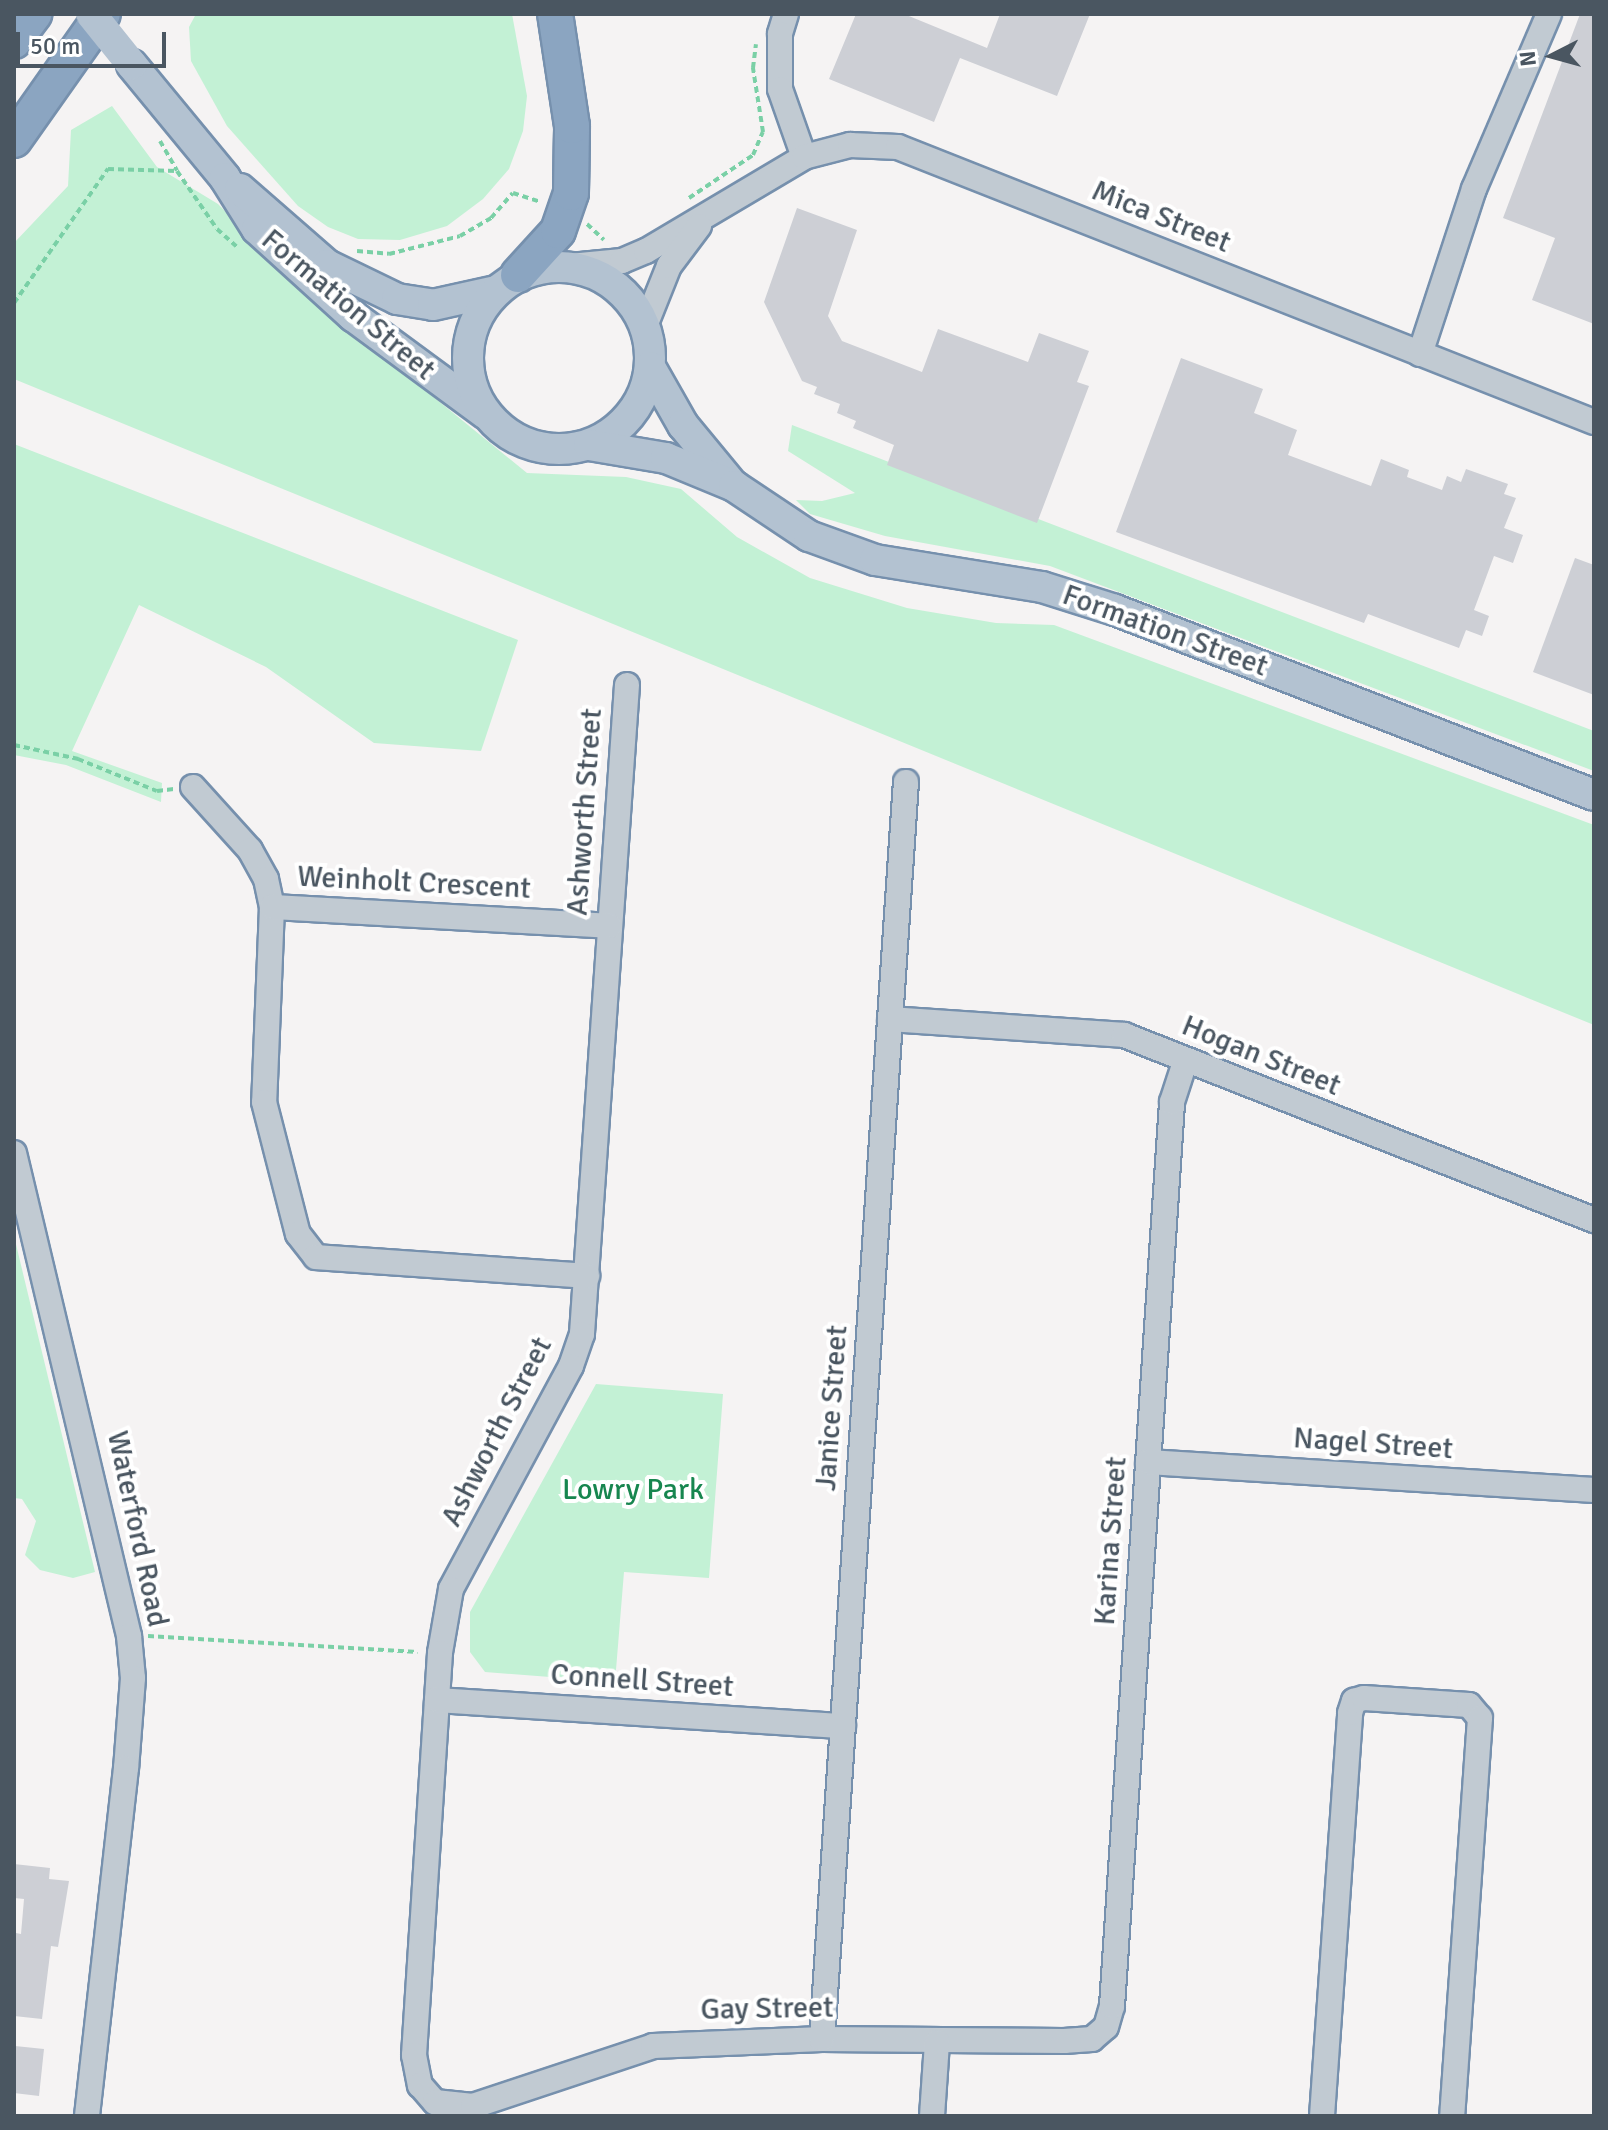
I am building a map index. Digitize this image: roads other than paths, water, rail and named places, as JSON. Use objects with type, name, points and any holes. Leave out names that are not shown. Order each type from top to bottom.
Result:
[{"type":"highway","points":[[14,41],[34,14]]},
{"type":"highway","points":[[14,140],[103,14]]},
{"type":"highway","points":[[37,110],[55,95],[121,14]]},
{"type":"highway","points":[[507,283],[550,244],[566,212],[574,150],[555,14]]},
{"type":"main road","name":"Formation Street","points":[[91,14],[225,178],[257,229],[303,273],[428,375],[488,415]]},
{"type":"main road","name":"Formation Street","points":[[225,178],[318,256],[397,299],[433,305],[507,283]]},
{"type":"main road","points":[[570,266],[616,286],[645,326],[650,367],[631,415],[589,445],[561,450],[534,446],[509,434],[488,415],[474,392],[469,338],[479,313],[507,283],[543,267],[570,266]]},
{"type":"main road","name":"Formation Street","points":[[650,367],[683,425],[734,486]]},
{"type":"main road","name":"Formation Street","points":[[589,445],[666,458],[734,486],[809,536],[875,560],[1042,587],[1115,610],[1594,795]]},
{"type":"street","points":[[786,14],[780,34],[780,89],[804,157]]},
{"type":"street","points":[[1420,354],[1474,189],[1549,14]]},
{"type":"street","name":"Mica Street","points":[[570,266],[622,261],[708,215],[804,157],[850,145],[898,147],[1594,422]]},
{"type":"street","name":"Mica Street","points":[[645,326],[669,266],[708,215]]},
{"type":"street","name":"Ashworth Street","points":[[435,2102],[420,2085],[414,2055],[440,1653],[451,1589],[571,1366],[582,1334],[627,685]]},
{"type":"street","name":"Janice Street","points":[[822,2039],[906,782]]},
{"type":"street","points":[[193,787],[250,850],[266,879],[272,907]]},
{"type":"street","name":"Weinholt Crescent","points":[[587,1276],[316,1257],[298,1234],[264,1102],[272,907],[609,926]]},
{"type":"street","name":"Hogan Street","points":[[890,1019],[1124,1035],[1185,1062],[1594,1220]]},
{"type":"street","name":"Karina Street","points":[[1106,2027],[1112,2006],[1172,1102],[1185,1062]]},
{"type":"street","name":"Waterford Road","points":[[14,1153],[129,1636],[133,1678],[126,1768],[87,2116]]},
{"type":"street","name":"Nagel Street","points":[[1148,1462],[1594,1490]]},
{"type":"street","points":[[1322,2116],[1350,1713],[1354,1701],[1364,1698],[1469,1705],[1480,1718],[1452,2116]]},
{"type":"street","name":"Connell Street","points":[[437,1700],[843,1726]]},
{"type":"street","name":"Gay Street","points":[[435,2102],[473,2106],[653,2046],[822,2039],[1064,2041],[1092,2039],[1106,2027]]},
{"type":"street","points":[[932,2116],[937,2042]]},
{"type":"park label","name":"Lowry Park","points":[[633,1490]]}]
